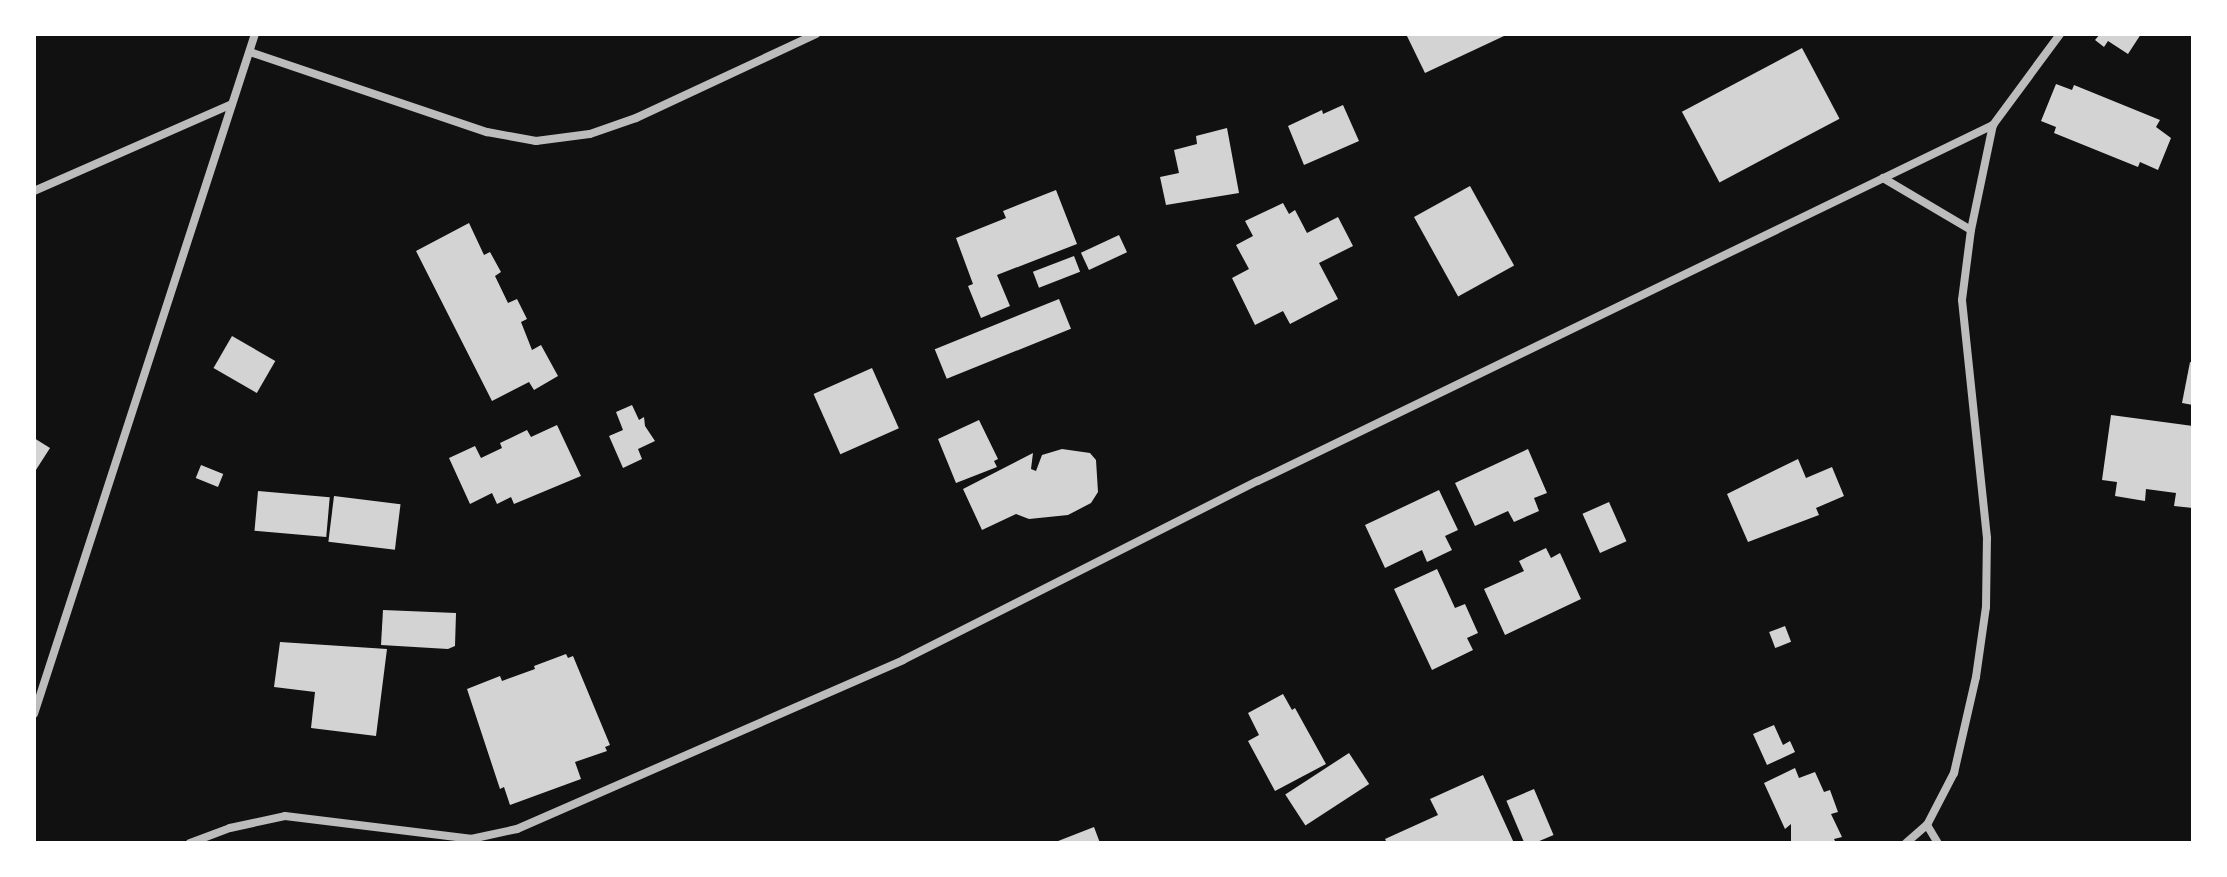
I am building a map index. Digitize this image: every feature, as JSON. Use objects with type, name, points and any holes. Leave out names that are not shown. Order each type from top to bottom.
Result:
[{"type":"street","points":[[34,714],[255,34]]},
{"type":"street","points":[[250,52],[487,132],[536,141],[590,134],[636,118],[816,34]]},
{"type":"street","points":[[1906,843],[1927,825],[1954,773],[1976,677],[1986,607],[1987,538],[1962,300],[1971,230],[1993,125],[2060,34]]},
{"type":"street","points":[[34,191],[232,104]]},
{"type":"street","points":[[190,843],[230,828],[285,816],[471,839],[517,829],[903,660],[1258,481],[1993,125]]},
{"type":"street","points":[[1883,178],[1971,230]]},
{"type":"street","points":[[1927,825],[1938,843]]},
{"type":"building","points":[[1406,34],[1503,34],[1504,36],[1425,73]]},
{"type":"building","points":[[2100,34],[2141,34],[2128,54],[2108,41],[2104,47],[2095,40]]},
{"type":"building","points":[[1802,48],[1840,119],[1719,182],[1682,112]]},
{"type":"building","points":[[2056,84],[2072,90],[2074,85],[2160,120],[2156,127],[2171,138],[2158,170],[2140,162],[2138,167],[2054,133],[2056,127],[2041,121]]},
{"type":"building","points":[[1343,105],[1359,141],[1304,165],[1288,126],[1322,110],[1323,114]]},
{"type":"building","points":[[1227,128],[1239,193],[1166,205],[1160,177],[1179,173],[1174,150],[1197,144],[1196,136]]},
{"type":"building","points":[[1470,186],[1514,266],[1458,297],[1414,217]]},
{"type":"building","points":[[1056,190],[1077,244],[997,275],[1010,306],[981,318],[968,286],[973,284],[956,238],[1006,218],[1003,211]]},
{"type":"building","points":[[1283,203],[1289,214],[1295,210],[1307,233],[1338,217],[1353,246],[1319,263],[1338,299],[1290,324],[1283,311],[1255,325],[1232,278],[1249,269],[1236,245],[1253,236],[1245,221]]},
{"type":"building","points":[[469,223],[484,255],[490,252],[501,272],[495,276],[508,303],[517,299],[527,319],[521,322],[532,350],[541,345],[558,376],[534,390],[529,382],[492,401],[416,251]]},
{"type":"building","points":[[1119,235],[1127,252],[1089,270],[1081,253]]},
{"type":"building","points":[[1074,256],[1080,272],[1039,288],[1033,272]]},
{"type":"building","points":[[1059,299],[1071,329],[947,379],[935,349]]},
{"type":"building","points":[[232,336],[275,361],[257,393],[214,368]]},
{"type":"building","points":[[2190,362],[2193,363],[2193,405],[2182,403]]},
{"type":"building","points":[[872,368],[899,428],[840,454],[814,394]]},
{"type":"building","points":[[632,405],[639,420],[644,417],[645,426],[655,441],[638,449],[642,459],[623,468],[609,436],[623,430],[616,412]]},
{"type":"building","points":[[2111,415],[2193,426],[2193,508],[2174,506],[2176,493],[2146,489],[2145,501],[2115,496],[2117,482],[2102,480]]},
{"type":"building","points":[[979,420],[998,459],[994,461],[997,467],[956,483],[938,439]]},
{"type":"building","points":[[557,425],[581,476],[514,504],[511,497],[497,504],[492,493],[470,504],[449,458],[475,446],[481,458],[502,448],[500,443],[527,430],[531,437]]},
{"type":"building","points":[[34,438],[50,448],[34,473]]},
{"type":"building","points":[[1062,449],[1090,453],[1096,460],[1098,492],[1091,503],[1068,515],[1029,519],[1016,514],[982,530],[963,489],[1033,453],[1031,469],[1036,471],[1042,455]]},
{"type":"building","points":[[1528,449],[1547,493],[1534,498],[1539,511],[1514,522],[1508,511],[1475,526],[1455,483]]},
{"type":"building","points":[[1798,459],[1806,478],[1832,467],[1844,496],[1816,508],[1819,515],[1748,542],[1727,494]]},
{"type":"building","points":[[201,465],[223,474],[218,487],[196,478]]},
{"type":"building","points":[[1439,490],[1458,530],[1445,536],[1452,550],[1427,562],[1422,550],[1385,568],[1365,525]]},
{"type":"building","points":[[258,491],[330,497],[326,537],[255,531]]},
{"type":"building","points":[[334,496],[401,504],[395,550],[328,542]]},
{"type":"building","points":[[1609,502],[1626,541],[1600,553],[1583,514]]},
{"type":"building","points":[[1546,548],[1551,558],[1560,553],[1581,599],[1505,635],[1484,589],[1524,571],[1519,561]]},
{"type":"building","points":[[1437,569],[1455,608],[1465,604],[1478,633],[1467,638],[1473,650],[1432,670],[1394,589]]},
{"type":"building","points":[[383,610],[456,613],[455,646],[448,649],[381,645]]},
{"type":"building","points":[[1785,626],[1791,642],[1775,648],[1769,632]]},
{"type":"building","points":[[280,642],[387,649],[376,736],[311,728],[315,692],[274,687]]},
{"type":"building","points":[[566,654],[568,658],[573,656],[610,745],[605,747],[607,751],[575,762],[581,779],[510,805],[504,787],[500,789],[467,689],[500,676],[502,681]]},
{"type":"building","points":[[1283,694],[1292,710],[1295,708],[1326,764],[1275,791],[1248,741],[1259,735],[1248,713]]},
{"type":"building","points":[[1774,725],[1783,745],[1790,741],[1795,752],[1767,765],[1753,734]]},
{"type":"building","points":[[1349,753],[1369,784],[1305,825],[1285,794]]},
{"type":"building","points":[[1795,768],[1799,778],[1815,772],[1824,792],[1830,790],[1838,812],[1831,814],[1842,837],[1834,839],[1836,843],[1791,841],[1791,824],[1785,829],[1764,783]]},
{"type":"building","points":[[1483,775],[1514,843],[1387,843],[1385,839],[1438,815],[1430,799]]},
{"type":"building","points":[[1534,789],[1554,835],[1535,843],[1524,843],[1506,801]]},
{"type":"building","points":[[1094,827],[1100,843],[1053,843]]}]
